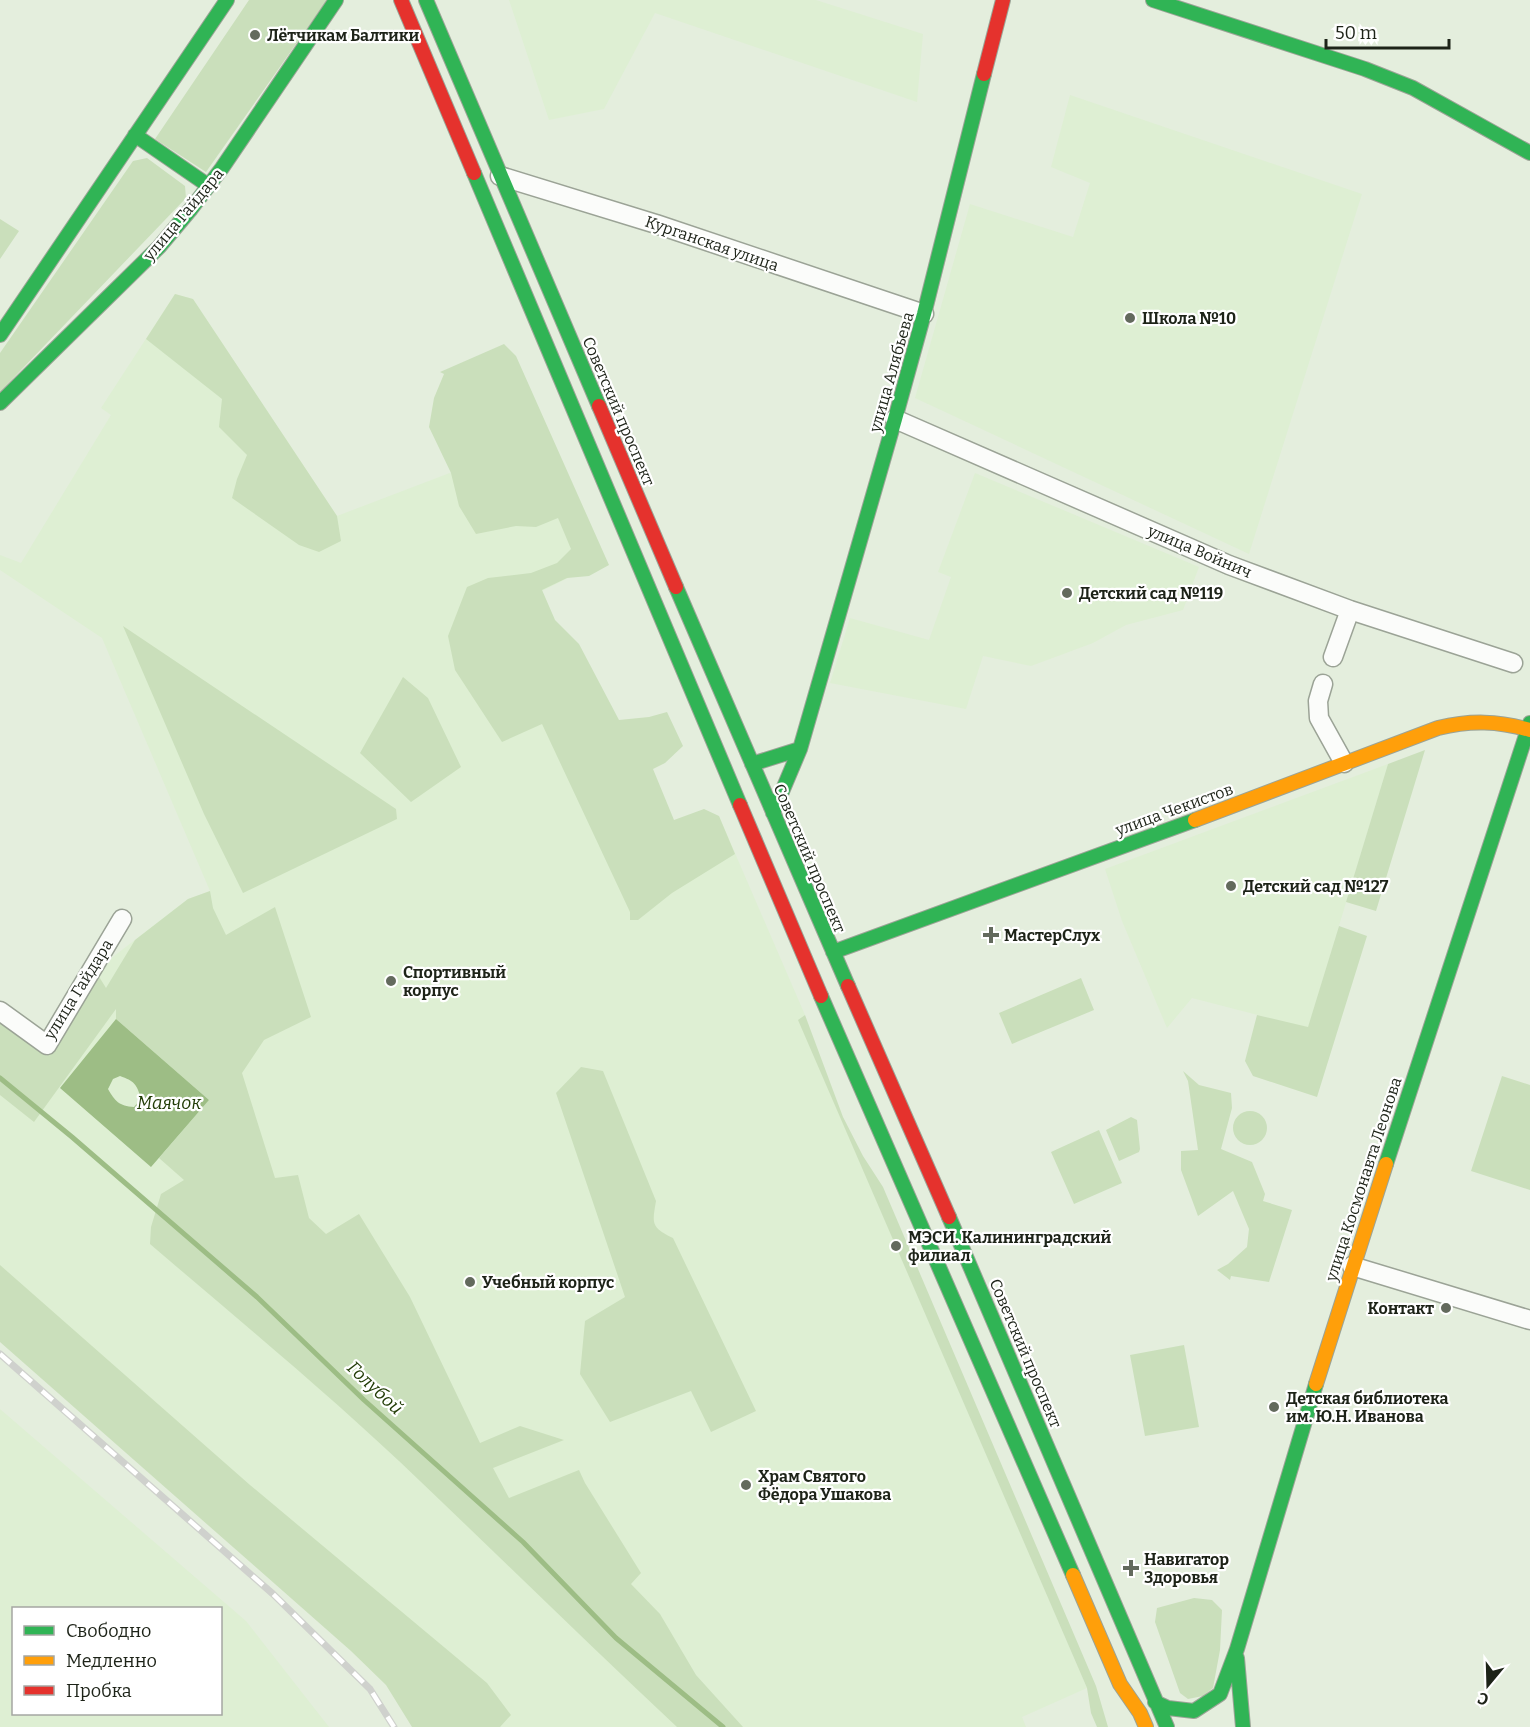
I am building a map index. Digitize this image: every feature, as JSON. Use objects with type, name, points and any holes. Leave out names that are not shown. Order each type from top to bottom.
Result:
[{"type":"main road","points":[[208,0],[213,21]]},
{"type":"main road","points":[[0,335],[227,0]]},
{"type":"main road","name":"улица Гайдара","points":[[0,403],[159,246],[209,186],[336,0]]},
{"type":"main road","name":"Советский проспект","points":[[426,0],[1167,1727]]},
{"type":"main road","name":"улица Алябьева","points":[[773,813],[800,749],[895,419],[924,314],[1003,0]]},
{"type":"main road","points":[[1153,0],[1365,69],[1413,88],[1530,153]]},
{"type":"main road","points":[[399,1],[818,989],[1120,1684],[1140,1713],[1146,1727]]},
{"type":"main road","points":[[135,135],[209,186]]},
{"type":"main road","name":"улица Чекистов","points":[[833,952],[1438,728],[1474,720],[1500,721],[1529,727]]},
{"type":"main road","name":"улица Космонавта Леонова","points":[[1155,1702],[1168,1708],[1194,1711],[1220,1694],[1237,1649],[1352,1266],[1529,727]]},
{"type":"main road","points":[[752,764],[800,749]]},
{"type":"main road","name":"улица Космонавта Леонова","points":[[1237,1649],[1243,1727]]},
{"type":"main road","points":[[1120,1684],[1119,1691],[1127,1718]]},
{"type":"street","name":"Курганская улица","points":[[500,176],[656,224],[924,314]]},
{"type":"street","name":"улица Войнич","points":[[895,419],[1229,564],[1350,610],[1513,663]]},
{"type":"street","points":[[1333,657],[1350,610]]},
{"type":"street","points":[[1323,684],[1318,701],[1319,718],[1344,763]]},
{"type":"street","name":"улица Гайдара","points":[[0,1011],[46,1045],[122,919]]},
{"type":"street","points":[[1352,1266],[1530,1320]]},
{"type":"shaded area","points":[[249,0],[327,0],[206,172],[155,139]]},
{"type":"shaded area","points":[[509,0],[816,0],[923,34],[917,102],[655,13],[604,109],[549,120]]},
{"type":"shaded area","name":"Школа №10","points":[[1070,95],[1362,194],[1249,554],[915,398],[970,204],[1073,237],[1090,183],[1051,167]]},
{"type":"shaded area","points":[[147,158],[185,186],[186,198],[0,392],[0,353],[133,161]]},
{"type":"shaded area","points":[[0,219],[19,231],[0,259]]},
{"type":"shaded area","points":[[175,294],[193,299],[337,516],[544,437],[602,561],[542,591],[656,847],[719,816],[805,1015],[799,1021],[1087,1688],[1022,1717],[1026,1727],[487,1727],[0,1312],[0,1022],[47,1056],[105,963],[188,899],[210,891],[102,638],[0,570],[0,555],[21,563],[111,415],[101,408]]},
{"type":"shaded area","points":[[175,294],[193,299],[337,516],[341,541],[319,552],[299,545],[232,498],[247,455],[219,427],[222,399],[146,339]]},
{"type":"shaded area","points":[[504,344],[516,356],[609,565],[589,576],[567,578],[542,590],[555,620],[579,644],[619,720],[649,717],[667,712],[683,746],[665,763],[653,769],[674,820],[704,809],[719,816],[735,854],[672,893],[638,920],[630,920],[630,912],[542,724],[502,742],[455,670],[448,636],[467,587],[488,578],[531,573],[557,563],[571,549],[558,518],[536,527],[516,526],[476,534],[459,506],[451,473],[429,427],[434,398],[444,374],[440,372]]},
{"type":"shaded area","name":"Детский сад №119","points":[[975,473],[1199,567],[1183,610],[1126,625],[1093,643],[1031,666],[983,656],[966,709],[830,683],[850,618],[929,640],[951,577],[938,572]]},
{"type":"shaded area","points":[[123,626],[396,809],[397,819],[243,893],[204,814]]},
{"type":"shaded area","points":[[403,677],[428,698],[461,767],[411,802],[360,753]]},
{"type":"shaded area","points":[[1425,750],[1376,911],[1346,902],[1388,764]]},
{"type":"shaded area","name":"Детский сад №127","points":[[1388,764],[1308,1028],[1192,998],[1167,1028],[1122,921],[1105,869]]},
{"type":"shaded area","points":[[210,891],[213,908],[226,935],[275,907],[311,1017],[264,1040],[242,1073],[275,1178],[298,1175],[309,1218],[326,1234],[359,1214],[410,1297],[480,1443],[520,1426],[564,1440],[493,1468],[509,1498],[579,1470],[641,1573],[631,1584],[660,1614],[696,1675],[743,1727],[677,1727],[387,1450],[150,1244],[151,1227],[161,1194],[184,1180],[159,1158],[209,1100],[116,1019],[116,1009],[34,1122],[0,1095],[0,1022],[47,1056],[98,975],[106,988],[135,940],[188,899]]},
{"type":"shaded area","points":[[1339,926],[1367,936],[1317,1097],[1253,1076],[1245,1061],[1257,1015],[1308,1027]]},
{"type":"shaded area","points":[[1081,978],[1094,1010],[1012,1044],[999,1013]]},
{"type":"shaded area","points":[[805,1015],[843,1117],[863,1156],[883,1187],[1096,1686],[1108,1727],[1097,1727],[1091,1713],[1087,1688],[798,1020]]},
{"type":"shaded area","points":[[581,1067],[603,1071],[656,1201],[655,1224],[660,1231],[673,1238],[756,1411],[711,1432],[691,1391],[610,1422],[580,1374],[585,1321],[625,1297],[556,1093]]},
{"type":"shaded area","points":[[1183,1071],[1199,1085],[1231,1093],[1232,1108],[1221,1149],[1252,1162],[1265,1194],[1263,1201],[1292,1210],[1269,1282],[1231,1276],[1230,1280],[1217,1270],[1228,1264],[1247,1247],[1249,1229],[1233,1191],[1198,1216],[1181,1170],[1181,1151],[1198,1150],[1188,1081]]},
{"type":"shaded area","points":[[1502,1076],[1530,1085],[1530,1190],[1471,1171]]},
{"type":"shaded area","points":[[1250,1111],[1262,1116],[1267,1128],[1262,1140],[1250,1145],[1238,1140],[1233,1128],[1238,1116]]},
{"type":"shaded area","points":[[1131,1117],[1137,1120],[1140,1149],[1139,1152],[1119,1161],[1106,1130]]},
{"type":"shaded area","points":[[1099,1130],[1122,1183],[1074,1204],[1051,1152]]},
{"type":"shaded area","points":[[0,1265],[250,1485],[487,1683],[511,1715],[500,1727],[412,1727],[386,1685],[351,1651],[0,1342]]},
{"type":"shaded area","points":[[1184,1345],[1199,1427],[1145,1436],[1130,1355]]},
{"type":"shaded area","points":[[0,1409],[246,1621],[329,1727],[0,1727]]},
{"type":"shaded area","points":[[1194,1598],[1212,1600],[1222,1610],[1220,1650],[1213,1688],[1203,1696],[1188,1699],[1180,1693],[1155,1622],[1157,1608]]},
{"type":"water","name":"Маячок","points":[[116,1019],[209,1100],[151,1167],[60,1088]],"holes":[[[120,1076],[132,1082],[140,1094],[141,1099],[134,1107],[118,1102],[108,1089],[113,1079]]]},
{"type":"waterway","name":"Голубой","points":[[0,1078],[257,1297],[364,1400],[523,1542],[616,1638],[723,1727]]},
{"type":"railway","points":[[0,1354],[273,1594],[370,1689],[394,1727]]},
{"type":"traffic: fast","points":[[0,335],[227,0]]},
{"type":"traffic: fast","points":[[0,403],[159,247],[191,209],[222,168],[336,0]]},
{"type":"traffic: fast","points":[[426,0],[599,406]]},
{"type":"traffic: fast","points":[[1153,0],[1365,69],[1413,88],[1530,153]]},
{"type":"traffic: fast","points":[[773,813],[800,749],[895,419],[924,314],[984,74]]},
{"type":"traffic: fast","points":[[135,135],[209,186]]},
{"type":"traffic: fast","points":[[474,173],[740,805]]},
{"type":"traffic: fast","points":[[676,587],[848,986]]},
{"type":"traffic: fast","points":[[1386,1164],[1530,723]]},
{"type":"traffic: fast","points":[[752,764],[800,749]]},
{"type":"traffic: fast","points":[[833,952],[1195,820]]},
{"type":"traffic: fast","points":[[821,996],[1073,1575]]},
{"type":"traffic: fast","points":[[949,1217],[1167,1727]]},
{"type":"traffic: fast","points":[[1155,1702],[1168,1708],[1194,1711],[1220,1694],[1237,1649],[1316,1384]]},
{"type":"traffic: fast","points":[[1237,1658],[1243,1727]]},
{"type":"traffic: slow","points":[[1195,820],[1438,728],[1484,723],[1530,730]]},
{"type":"traffic: slow","points":[[1316,1384],[1386,1164]]},
{"type":"traffic: slow","points":[[1073,1575],[1120,1684],[1140,1713],[1146,1727]]},
{"type":"traffic: jam","points":[[401,0],[474,173]]},
{"type":"traffic: jam","points":[[984,74],[1003,0]]},
{"type":"traffic: jam","points":[[599,406],[676,587]]},
{"type":"traffic: jam","points":[[740,805],[821,996]]},
{"type":"traffic: jam","points":[[848,986],[949,1217]]},
{"type":"place","name":"Лётчикам Балтики","points":[[255,35]]},
{"type":"place","name":"Школа №10","points":[[1130,318]]},
{"type":"place","name":"Детский сад №119","points":[[1067,593]]},
{"type":"place","name":"Детский сад №127","points":[[1231,886]]},
{"type":"place","name":"МастерСлух","points":[[991,935]]},
{"type":"place","name":"Спортивный корпус","points":[[391,981]]},
{"type":"place","name":"МЭСИ. Калининградский филиал","points":[[896,1246]]},
{"type":"place","name":"Учебный корпус","points":[[470,1282]]},
{"type":"place","name":"Контакт","points":[[1446,1308]]},
{"type":"place","name":"Детская библиотека им. Ю.Н. Иванова","points":[[1274,1407]]},
{"type":"place","name":"Храм Святого Фёдора Ушакова","points":[[746,1485]]},
{"type":"place","name":"Навигатор Здоровья","points":[[1131,1568]]}]
